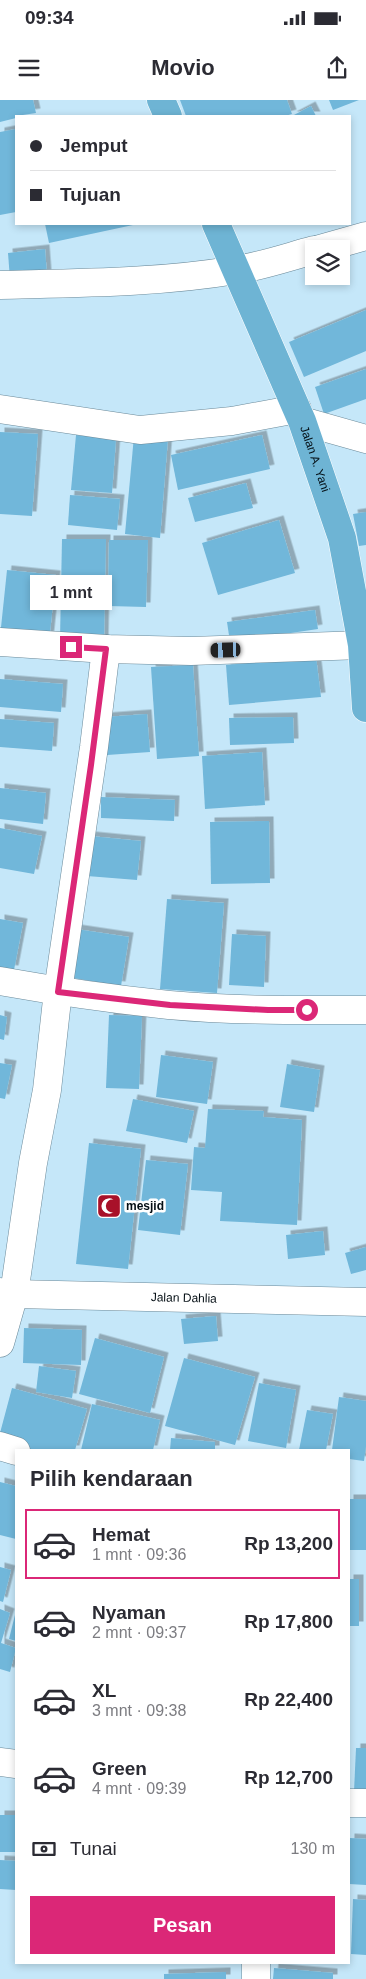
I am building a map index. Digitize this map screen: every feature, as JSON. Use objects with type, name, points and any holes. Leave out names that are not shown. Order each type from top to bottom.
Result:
[{"type":"highway","points":[[161,100],[168,115]]},
{"type":"highway","name":"Jalan A. Yani","points":[[216,225],[300,415],[342,538],[362,645],[366,708]]},
{"type":"street","points":[[350,241],[366,236]]},
{"type":"street","points":[[0,285],[141,280],[237,270],[305,252]]},
{"type":"street","points":[[0,409],[140,430],[300,415],[366,439]]},
{"type":"street","points":[[0,642],[106,649],[191,651],[362,645]]},
{"type":"street","points":[[0,1343],[7,1293],[47,1090],[58,992],[94,747],[106,649]]},
{"type":"street","points":[[0,981],[58,992],[170,1005],[268,1010],[366,1010]]},
{"type":"street","name":"Jalan Dahlia","points":[[7,1293],[366,1302]]},
{"type":"street","points":[[0,1446],[15,1451]]},
{"type":"street","points":[[0,1762],[15,1764]]},
{"type":"street","points":[[256,1964],[256,1979]]},
{"type":"building","points":[[0,100],[33,100],[36,113],[15,115],[15,118],[0,122]]},
{"type":"building","points":[[180,100],[287,100],[292,114],[288,115],[186,115]]},
{"type":"building","points":[[329,100],[359,100],[333,110]]},
{"type":"building","points":[[311,106],[316,115],[294,115]]},
{"type":"building","points":[[15,129],[15,212],[0,215],[0,132]]},
{"type":"building","points":[[45,225],[133,225],[49,243]]},
{"type":"building","points":[[45,249],[47,275],[10,279],[8,253]]},
{"type":"building","points":[[366,310],[366,351],[304,377],[289,342]]},
{"type":"building","points":[[366,369],[366,399],[324,414],[315,387]]},
{"type":"building","points":[[0,432],[38,434],[32,516],[0,514]]},
{"type":"building","points":[[76,435],[116,439],[112,493],[71,490]]},
{"type":"building","points":[[262,435],[270,469],[178,490],[171,455]]},
{"type":"building","points":[[134,436],[168,438],[160,538],[125,534]]},
{"type":"building","points":[[246,483],[253,508],[195,522],[188,498]]},
{"type":"building","points":[[70,495],[120,499],[117,530],[68,525]]},
{"type":"building","points":[[366,512],[366,545],[359,546],[353,514]]},
{"type":"building","points":[[279,520],[295,573],[218,595],[202,543]]},
{"type":"building","points":[[62,539],[106,539],[104,640],[60,639]]},
{"type":"building","points":[[109,540],[148,540],[146,607],[108,606]]},
{"type":"building","points":[[7,570],[56,575],[49,642],[0,637]]},
{"type":"building","points":[[315,610],[318,629],[230,642],[227,622]]},
{"type":"building","points":[[316,657],[321,697],[229,705],[226,665]]},
{"type":"building","points":[[193,665],[199,756],[157,759],[151,667]]},
{"type":"building","points":[[0,679],[63,684],[61,712],[0,707]]},
{"type":"building","points":[[147,714],[150,752],[107,755],[105,717]]},
{"type":"building","points":[[293,717],[294,743],[230,745],[229,718]]},
{"type":"building","points":[[0,719],[54,723],[52,751],[0,747]]},
{"type":"building","points":[[262,752],[265,805],[205,809],[202,756]]},
{"type":"building","points":[[0,788],[46,793],[43,824],[0,819]]},
{"type":"building","points":[[101,797],[175,800],[174,821],[101,818]]},
{"type":"building","points":[[269,821],[270,883],[211,884],[210,822]]},
{"type":"building","points":[[0,828],[42,836],[34,874],[0,868]]},
{"type":"building","points":[[90,836],[141,841],[137,880],[87,876]]},
{"type":"building","points":[[167,899],[224,903],[217,993],[160,989]]},
{"type":"building","points":[[0,919],[23,923],[14,970],[0,968]]},
{"type":"building","points":[[76,929],[129,937],[121,986],[67,977]]},
{"type":"building","points":[[232,934],[266,936],[264,987],[229,985]]},
{"type":"building","points":[[0,1015],[7,1017],[4,1040],[0,1039]]},
{"type":"building","points":[[109,1015],[142,1016],[139,1089],[106,1088]]},
{"type":"building","points":[[161,1055],[213,1062],[207,1104],[156,1097]]},
{"type":"building","points":[[0,1063],[12,1065],[5,1099],[0,1098]]},
{"type":"building","points":[[287,1064],[320,1070],[314,1112],[280,1107]]},
{"type":"building","points":[[133,1099],[194,1111],[187,1143],[126,1131]]},
{"type":"building","points":[[208,1109],[264,1111],[263,1117],[302,1120],[297,1225],[220,1221],[222,1192],[191,1190],[194,1147],[205,1148]]},
{"type":"building","name":"mesjid","points":[[89,1143],[141,1149],[128,1269],[76,1264]]},
{"type":"building","points":[[146,1160],[188,1164],[180,1235],[138,1230]]},
{"type":"building","points":[[323,1231],[325,1255],[288,1259],[286,1235]]},
{"type":"building","points":[[366,1247],[366,1270],[351,1274],[345,1253]]},
{"type":"building","points":[[216,1316],[218,1341],[184,1344],[181,1319]]},
{"type":"building","points":[[24,1328],[82,1330],[81,1365],[23,1363]]},
{"type":"building","points":[[95,1338],[164,1357],[150,1413],[79,1394]]},
{"type":"building","points":[[184,1358],[255,1377],[235,1445],[165,1426]]},
{"type":"building","points":[[39,1366],[76,1371],[72,1398],[36,1392]]},
{"type":"building","points":[[259,1383],[296,1390],[286,1448],[248,1441]]},
{"type":"building","points":[[12,1388],[87,1409],[75,1449],[19,1449],[0,1433]]},
{"type":"building","points":[[339,1397],[366,1401],[364,1461],[350,1459],[350,1449],[332,1449]]},
{"type":"building","points":[[92,1404],[160,1420],[153,1449],[81,1449]]},
{"type":"building","points":[[307,1410],[333,1414],[326,1449],[299,1449]]},
{"type":"building","points":[[171,1438],[215,1442],[215,1449],[170,1449]]},
{"type":"building","points":[[0,1482],[15,1486],[15,1539],[0,1535]]},
{"type":"building","points":[[350,1499],[366,1499],[366,1550],[350,1550]]},
{"type":"building","points":[[0,1567],[11,1570],[3,1602],[0,1601]]},
{"type":"building","points":[[350,1579],[359,1579],[359,1626],[350,1626]]},
{"type":"building","points":[[0,1609],[10,1613],[1,1643],[15,1648],[15,1652],[10,1672],[0,1669]]},
{"type":"building","points":[[15,1615],[15,1641],[9,1639]]},
{"type":"building","points":[[356,1748],[366,1748],[366,1793],[354,1792]]},
{"type":"building","points":[[0,1815],[15,1815],[15,1852],[0,1852]]},
{"type":"building","points":[[350,1838],[366,1839],[366,1885],[350,1884]]},
{"type":"building","points":[[0,1860],[15,1861],[15,1890],[0,1889]]},
{"type":"building","points":[[353,1899],[366,1900],[366,1955],[351,1954]]},
{"type":"building","points":[[274,1968],[333,1973],[333,1979],[273,1979]]},
{"type":"building","points":[[226,1972],[226,1979],[164,1979],[164,1974]]},
{"type":"place","name":"mesjid","points":[[109,1206]]},
{"type":"route","points":[[71,647],[106,649],[58,992],[170,1005],[307,1010]]}]
